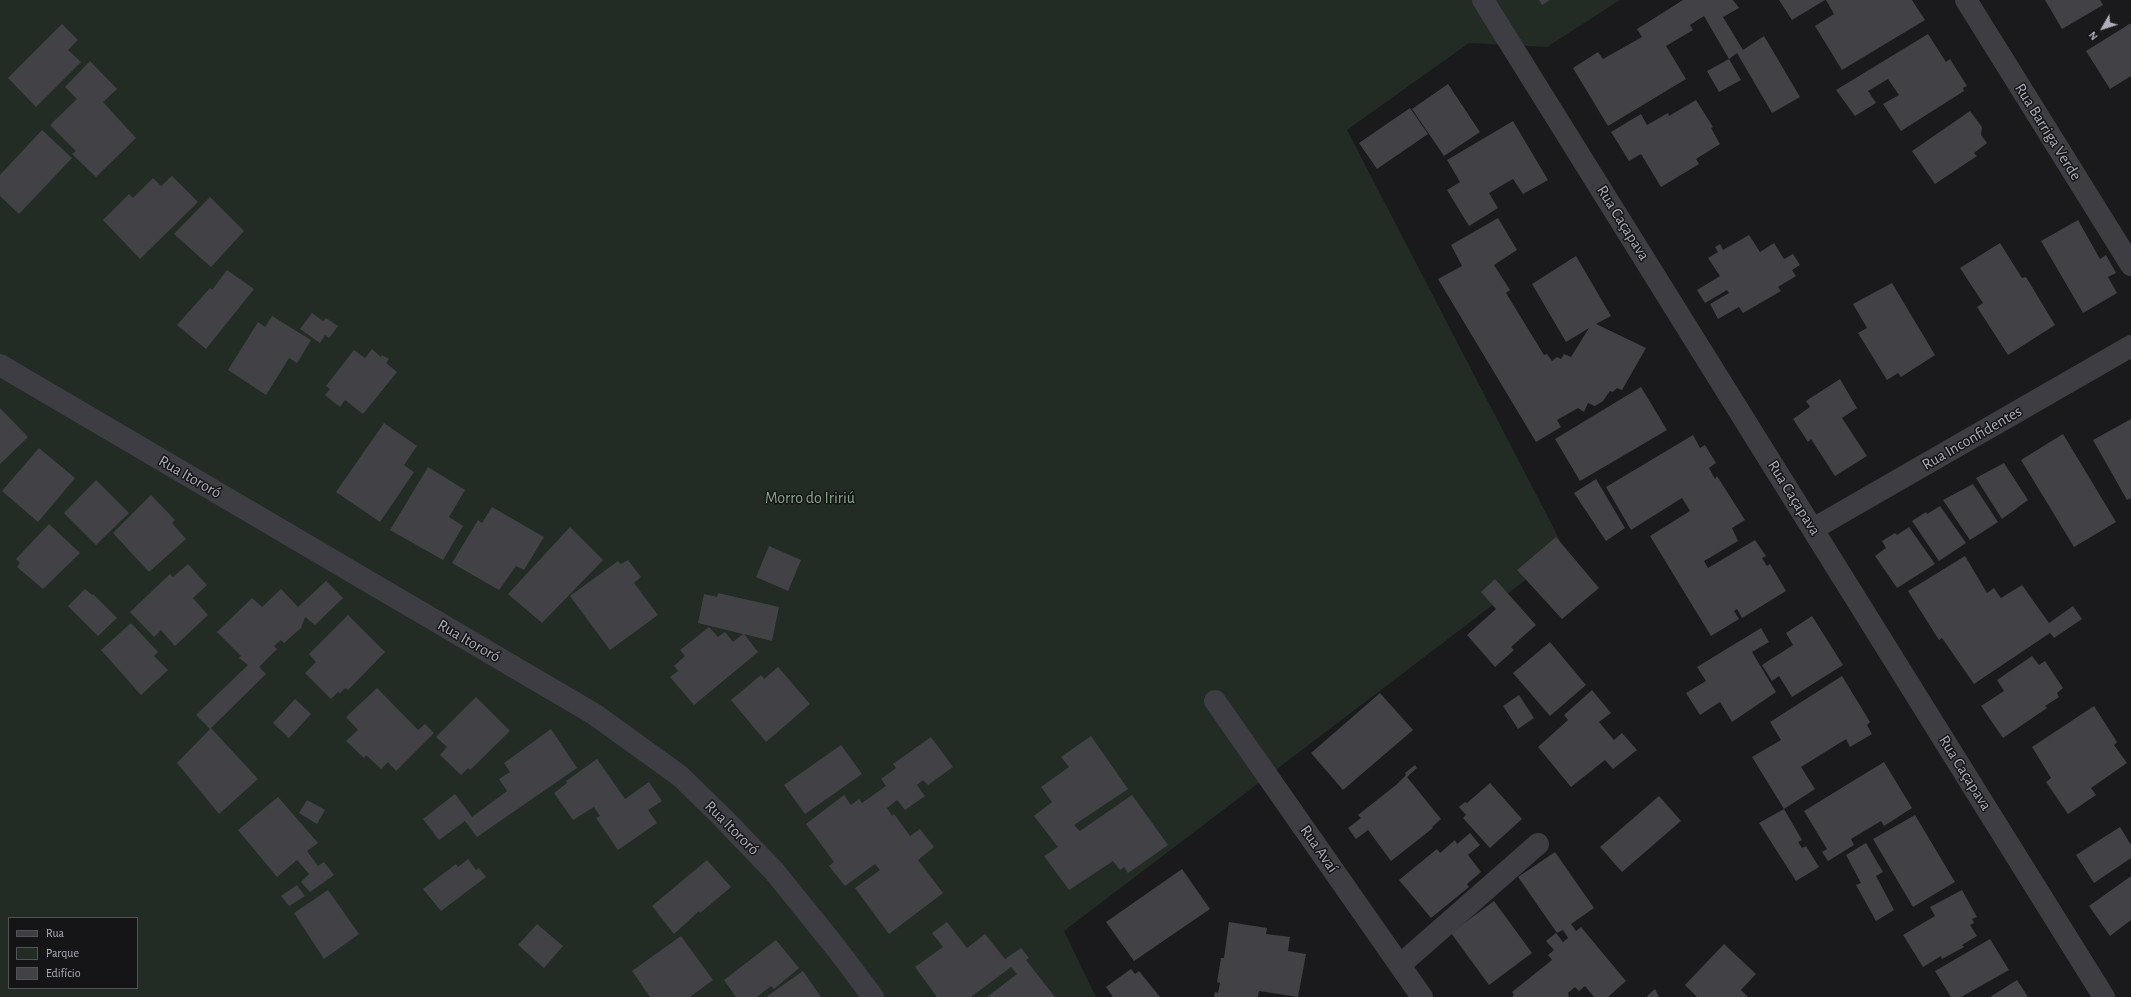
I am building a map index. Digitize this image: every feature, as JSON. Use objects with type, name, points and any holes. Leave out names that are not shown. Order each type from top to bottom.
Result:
[{"type":"street","name":"Rua Caçapava","points":[[1483,0],[2104,997]]},
{"type":"street","name":"Rua Barriga Verde","points":[[1966,0],[2131,265]]},
{"type":"street","name":"Rua Inconfidentes","points":[[1813,529],[2131,346]]},
{"type":"street","name":"Rua Itororó","points":[[0,365],[600,719],[680,776],[774,871],[838,949],[873,997]]},
{"type":"street","name":"Rua Avaí","points":[[1215,701],[1422,997]]},
{"type":"street","points":[[1400,965],[1538,844]]},
{"type":"green space","name":"Morro do Iririú","points":[[0,0],[1620,0],[1547,47],[1469,43],[1347,130],[1565,550],[1064,931],[1096,997],[0,997]]},
{"type":"building","points":[[1539,0],[1550,0],[1542,5]]},
{"type":"building","points":[[1683,0],[1733,0],[1739,8],[1723,17],[1743,50],[1764,36],[1800,97],[1772,113],[1737,53],[1729,59],[1704,16],[1690,25],[1693,30],[1666,46],[1686,79],[1608,126],[1573,68],[1598,52],[1603,59],[1642,37],[1637,29]]},
{"type":"building","points":[[1779,0],[1825,0],[1792,20]]},
{"type":"building","points":[[1826,0],[1912,0],[1925,20],[1842,70],[1815,26],[1834,14]]},
{"type":"building","points":[[2045,0],[2100,0],[2103,5],[2062,29]]},
{"type":"building","points":[[2131,23],[2131,76],[2110,89],[2086,51]]},
{"type":"building","points":[[62,24],[78,40],[68,50],[81,62],[36,107],[8,78]]},
{"type":"building","points":[[1928,34],[1946,62],[1950,59],[1967,86],[1963,88],[1964,91],[1901,131],[1883,104],[1899,95],[1888,79],[1868,91],[1876,103],[1855,116],[1836,90]]},
{"type":"building","points":[[1729,59],[1741,80],[1719,92],[1707,71]]},
{"type":"building","points":[[90,61],[117,89],[103,102],[136,138],[96,177],[72,154],[76,151],[50,125],[77,99],[65,87]]},
{"type":"building","points":[[1448,84],[1480,132],[1444,156],[1412,109]]},
{"type":"building","points":[[1696,100],[1713,127],[1711,128],[1720,144],[1696,159],[1699,164],[1661,187],[1641,154],[1629,161],[1611,132],[1641,114],[1647,125],[1668,113],[1669,116]]},
{"type":"building","points":[[1410,108],[1428,134],[1377,169],[1359,143]]},
{"type":"building","points":[[1970,111],[1982,127],[1981,135],[1987,143],[1974,153],[1977,156],[1935,184],[1912,151]]},
{"type":"building","points":[[1513,121],[1548,180],[1523,194],[1513,179],[1489,193],[1498,208],[1469,226],[1447,190],[1460,182],[1447,160]]},
{"type":"building","points":[[42,130],[72,158],[19,214],[0,196],[0,175]]},
{"type":"building","points":[[172,176],[198,202],[140,259],[103,220],[129,194],[133,198],[153,178],[161,186]]},
{"type":"building","points":[[210,197],[244,231],[211,267],[174,234]]},
{"type":"building","points":[[1498,218],[1517,250],[1494,265],[1510,290],[1506,293],[1544,355],[1547,354],[1552,361],[1557,357],[1561,359],[1564,354],[1571,357],[1589,328],[1566,342],[1532,284],[1576,256],[1611,316],[1596,324],[1646,348],[1622,390],[1617,388],[1613,392],[1610,391],[1603,401],[1595,406],[1588,403],[1584,412],[1578,408],[1557,420],[1561,427],[1536,442],[1438,279],[1462,266],[1451,245]]},
{"type":"building","points":[[2078,220],[2100,259],[2106,255],[2116,273],[2108,277],[2117,293],[2083,313],[2041,241]]},
{"type":"building","points":[[1749,235],[1760,252],[1774,243],[1784,259],[1793,254],[1800,265],[1792,270],[1796,276],[1778,287],[1781,291],[1743,313],[1739,307],[1718,319],[1710,304],[1729,293],[1727,290],[1705,303],[1697,290],[1720,276],[1708,258],[1718,252],[1715,247],[1720,244],[1723,250]]},
{"type":"building","points":[[2000,243],[2022,278],[2026,277],[2055,325],[2008,355],[1977,307],[1983,303],[1960,268]]},
{"type":"building","points":[[227,270],[254,289],[206,349],[177,325],[210,288],[212,290]]},
{"type":"building","points":[[1892,283],[1935,355],[1901,377],[1898,373],[1887,380],[1858,333],[1867,328],[1853,304]]},
{"type":"building","points":[[312,313],[323,321],[326,318],[338,326],[329,338],[325,335],[320,343],[300,329]]},
{"type":"building","points":[[272,316],[311,340],[297,363],[289,358],[266,395],[228,370],[258,322],[265,327]]},
{"type":"building","points":[[372,349],[381,357],[382,355],[389,359],[386,363],[397,372],[363,414],[345,400],[340,407],[325,395],[330,389],[326,386],[354,350],[365,358]]},
{"type":"building","points":[[1840,379],[1857,408],[1842,418],[1867,456],[1835,476],[1811,439],[1808,442],[1793,419],[1810,407],[1806,401]]},
{"type":"building","points":[[1641,387],[1667,430],[1580,481],[1555,439]]},
{"type":"building","points":[[0,408],[28,437],[0,464]]},
{"type":"building","points":[[2131,419],[2131,498],[2127,500],[2093,440]]},
{"type":"building","points":[[384,423],[417,446],[404,465],[414,472],[380,522],[336,492]]},
{"type":"building","points":[[2063,434],[2116,522],[2074,547],[2021,460]]},
{"type":"building","points":[[1693,435],[1700,448],[1705,445],[1716,463],[1709,468],[1715,479],[1717,476],[1745,520],[1732,528],[1738,541],[1704,561],[1708,568],[1755,540],[1766,556],[1762,558],[1767,566],[1770,564],[1786,591],[1742,618],[1737,609],[1734,611],[1739,619],[1711,636],[1650,536],[1690,511],[1682,498],[1631,530],[1606,487]]},
{"type":"building","points":[[39,448],[75,478],[38,522],[2,491]]},
{"type":"building","points":[[2004,463],[2028,500],[2002,519],[1976,478]]},
{"type":"building","points":[[428,467],[465,490],[449,517],[463,526],[443,560],[390,530]]},
{"type":"building","points":[[1596,479],[1625,528],[1606,541],[1574,493]]},
{"type":"building","points":[[96,480],[129,513],[96,545],[64,513]]},
{"type":"building","points":[[1973,484],[1998,522],[1970,540],[1943,500]]},
{"type":"building","points":[[151,495],[175,520],[172,523],[186,539],[149,572],[113,533]]},
{"type":"building","points":[[1940,506],[1966,543],[1939,561],[1912,521],[1926,512],[1927,514]]},
{"type":"building","points":[[492,507],[544,537],[524,570],[516,566],[499,590],[452,563],[478,520],[482,523]]},
{"type":"building","points":[[49,524],[80,553],[43,589],[17,567],[20,563],[16,559]]},
{"type":"building","points":[[570,527],[603,560],[542,623],[508,594]]},
{"type":"building","points":[[1909,527],[1935,564],[1897,588],[1875,556],[1886,548],[1882,541],[1895,533],[1897,535]]},
{"type":"building","points":[[1556,537],[1599,588],[1562,619],[1517,570]]},
{"type":"building","points":[[769,546],[801,560],[788,591],[756,577]]},
{"type":"building","points":[[1965,556],[1987,593],[1994,588],[2001,598],[2022,585],[2049,623],[2073,606],[2082,619],[2054,638],[2050,633],[1974,684],[1942,638],[1939,640],[1908,591]]},
{"type":"building","points":[[628,560],[641,577],[634,583],[658,615],[610,650],[570,596],[618,561],[621,564]]},
{"type":"building","points":[[188,564],[207,585],[193,598],[208,615],[175,646],[161,630],[154,637],[130,612],[170,574],[173,577]]},
{"type":"building","points":[[1495,579],[1536,625],[1511,647],[1514,650],[1495,667],[1467,635],[1496,609],[1481,592]]},
{"type":"building","points":[[326,581],[343,598],[315,625],[305,617],[301,628],[284,643],[281,640],[274,646],[277,649],[259,667],[266,674],[211,728],[258,779],[219,814],[177,763],[210,729],[196,715],[248,665],[239,658],[241,656],[217,632],[252,598],[262,607],[281,589],[298,607]]},
{"type":"building","points":[[85,589],[92,595],[93,594],[117,618],[98,636],[68,606]]},
{"type":"building","points":[[718,593],[779,607],[772,641],[744,634],[758,652],[694,705],[670,677],[678,671],[674,666],[685,656],[680,650],[709,627],[718,637],[725,632],[733,642],[743,634],[698,623],[704,594],[717,597]]},
{"type":"building","points":[[348,615],[385,652],[348,690],[345,688],[331,699],[305,673],[316,662],[309,654]]},
{"type":"building","points":[[1812,616],[1843,665],[1792,697],[1779,676],[1772,681],[1762,665],[1793,645],[1786,633]]},
{"type":"building","points":[[131,623],[158,652],[154,656],[168,670],[141,695],[101,650]]},
{"type":"building","points":[[1761,628],[1769,642],[1752,652],[1776,692],[1732,722],[1720,702],[1700,715],[1686,693],[1706,681],[1697,667]]},
{"type":"building","points":[[1550,642],[1586,685],[1550,716],[1513,673]]},
{"type":"building","points":[[2032,656],[2039,665],[2045,661],[2063,688],[2057,693],[2059,697],[2045,706],[2047,708],[2003,738],[1981,706],[2004,691],[1997,680]]},
{"type":"building","points":[[778,667],[810,704],[766,742],[731,700],[761,675],[764,679]]},
{"type":"building","points":[[1842,676],[1870,722],[1867,725],[1872,734],[1850,747],[1846,739],[1801,767],[1815,789],[1784,809],[1752,757],[1781,740],[1770,722]]},
{"type":"building","points":[[377,688],[418,730],[425,724],[434,733],[396,771],[388,762],[381,769],[366,755],[364,758],[346,741],[358,730],[346,717]]},
{"type":"building","points":[[1592,690],[1611,713],[1599,722],[1614,740],[1622,733],[1637,750],[1613,769],[1605,760],[1571,787],[1538,747],[1568,720],[1564,715]]},
{"type":"building","points":[[1380,693],[1413,730],[1343,790],[1311,753]]},
{"type":"building","points":[[1519,695],[1534,718],[1518,729],[1503,706]]},
{"type":"building","points":[[476,697],[510,731],[470,770],[468,768],[461,775],[440,755],[447,747],[436,737]]},
{"type":"building","points":[[295,699],[311,714],[289,738],[273,723]]},
{"type":"building","points":[[2094,706],[2117,742],[2114,745],[2127,763],[2091,788],[2096,795],[2068,814],[2046,782],[2051,778],[2032,747]]},
{"type":"building","points":[[551,729],[577,768],[477,837],[465,821],[439,840],[423,819],[455,794],[472,817],[507,791],[499,779],[510,772],[504,763]]},
{"type":"building","points":[[1091,736],[1128,789],[1074,825],[1080,831],[1132,795],[1168,845],[1128,873],[1124,867],[1120,870],[1113,861],[1069,890],[1044,856],[1058,847],[1034,816],[1052,802],[1041,787],[1069,767],[1061,757]]},
{"type":"building","points":[[931,737],[953,767],[928,785],[923,780],[917,785],[925,796],[905,810],[897,800],[887,808],[892,816],[894,814],[910,836],[920,829],[934,847],[918,860],[943,893],[889,934],[855,888],[880,870],[875,864],[845,886],[829,866],[834,862],[806,824],[844,795],[851,805],[859,799],[862,803],[886,786],[881,779],[896,768],[893,764]]},
{"type":"building","points":[[841,745],[862,774],[805,814],[784,785]]},
{"type":"building","points":[[597,759],[625,799],[649,782],[662,801],[648,810],[657,823],[618,850],[596,818],[600,816],[594,807],[573,820],[554,793],[567,783],[566,781]]},
{"type":"building","points":[[1884,762],[1912,808],[1884,826],[1881,821],[1851,839],[1854,845],[1828,861],[1822,852],[1827,849],[1804,811]]},
{"type":"building","points":[[1415,765],[1417,768],[1407,777],[1441,819],[1432,827],[1433,828],[1391,861],[1368,830],[1356,839],[1348,828],[1361,818],[1358,815],[1396,785],[1406,775],[1405,773]]},
{"type":"building","points":[[1490,783],[1522,819],[1490,848],[1463,818],[1466,815],[1459,807],[1465,802],[1467,803]]},
{"type":"building","points":[[1659,796],[1681,821],[1622,872],[1600,847]]},
{"type":"building","points":[[278,797],[318,843],[307,851],[318,866],[324,862],[334,875],[310,892],[301,882],[309,874],[297,860],[277,877],[238,830]]},
{"type":"building","points":[[307,800],[325,810],[317,824],[299,813]]},
{"type":"building","points":[[1784,809],[1802,840],[1798,842],[1802,848],[1806,846],[1819,867],[1796,881],[1759,823]]},
{"type":"building","points":[[1915,815],[1955,882],[1913,907],[1873,839]]},
{"type":"building","points":[[2120,827],[2131,845],[2131,858],[2094,883],[2076,855]]},
{"type":"building","points":[[1470,833],[1480,845],[1468,855],[1481,872],[1467,884],[1469,887],[1431,918],[1399,880],[1437,849],[1440,853],[1455,840],[1457,844]]},
{"type":"building","points":[[1866,843],[1883,872],[1876,876],[1894,910],[1876,921],[1856,885],[1861,883],[1846,855]]},
{"type":"building","points":[[1555,852],[1594,908],[1571,924],[1576,931],[1581,927],[1626,981],[1608,997],[1594,997],[1585,986],[1579,991],[1575,987],[1568,993],[1569,997],[1512,997],[1514,995],[1512,992],[1552,960],[1548,955],[1554,950],[1546,941],[1556,933],[1563,942],[1568,938],[1563,930],[1557,933],[1518,877]]},
{"type":"building","points":[[468,859],[476,870],[479,868],[486,877],[441,911],[423,889],[456,864],[458,867]]},
{"type":"building","points":[[707,860],[731,887],[700,913],[699,911],[674,934],[652,906]]},
{"type":"building","points":[[1182,869],[1210,909],[1134,961],[1106,922]]},
{"type":"building","points":[[2131,876],[2131,920],[2110,936],[2089,906]]},
{"type":"building","points":[[297,885],[305,896],[289,906],[281,896]]},
{"type":"building","points":[[328,890],[359,934],[324,959],[294,913]]},
{"type":"building","points":[[1962,890],[1977,917],[1972,919],[1974,923],[1970,925],[1977,936],[1962,945],[1964,947],[1942,959],[1941,956],[1923,967],[1903,935],[1935,916],[1930,907]]},
{"type":"building","points":[[1494,901],[1532,953],[1489,985],[1451,933]]},
{"type":"building","points":[[947,922],[967,948],[985,934],[1005,959],[1021,948],[1029,958],[1026,960],[1055,997],[987,997],[1017,974],[1011,967],[971,997],[937,997],[915,967],[943,947],[932,933]]},
{"type":"building","points":[[1229,922],[1267,928],[1266,934],[1290,937],[1288,951],[1306,954],[1298,997],[1259,991],[1258,997],[1214,997],[1215,992],[1218,993],[1220,983],[1217,982],[1221,958],[1224,958]]},
{"type":"building","points":[[537,924],[563,946],[544,968],[518,945]]},
{"type":"building","points":[[681,936],[713,980],[690,997],[650,997],[632,971]]},
{"type":"building","points":[[1990,939],[2009,970],[1961,997],[1951,997],[1935,971]]},
{"type":"building","points":[[776,940],[799,968],[774,989],[771,986],[757,997],[736,997],[724,980]]},
{"type":"building","points":[[1724,944],[1756,974],[1741,990],[1748,997],[1697,997],[1685,985]]},
{"type":"building","points":[[1131,969],[1135,974],[1139,971],[1160,997],[1113,997],[1106,987]]},
{"type":"building","points":[[803,971],[821,997],[766,997]]},
{"type":"building","points":[[2017,980],[2028,997],[1990,997]]},
{"type":"building","points":[[1655,989],[1659,997],[1647,996]]}]
